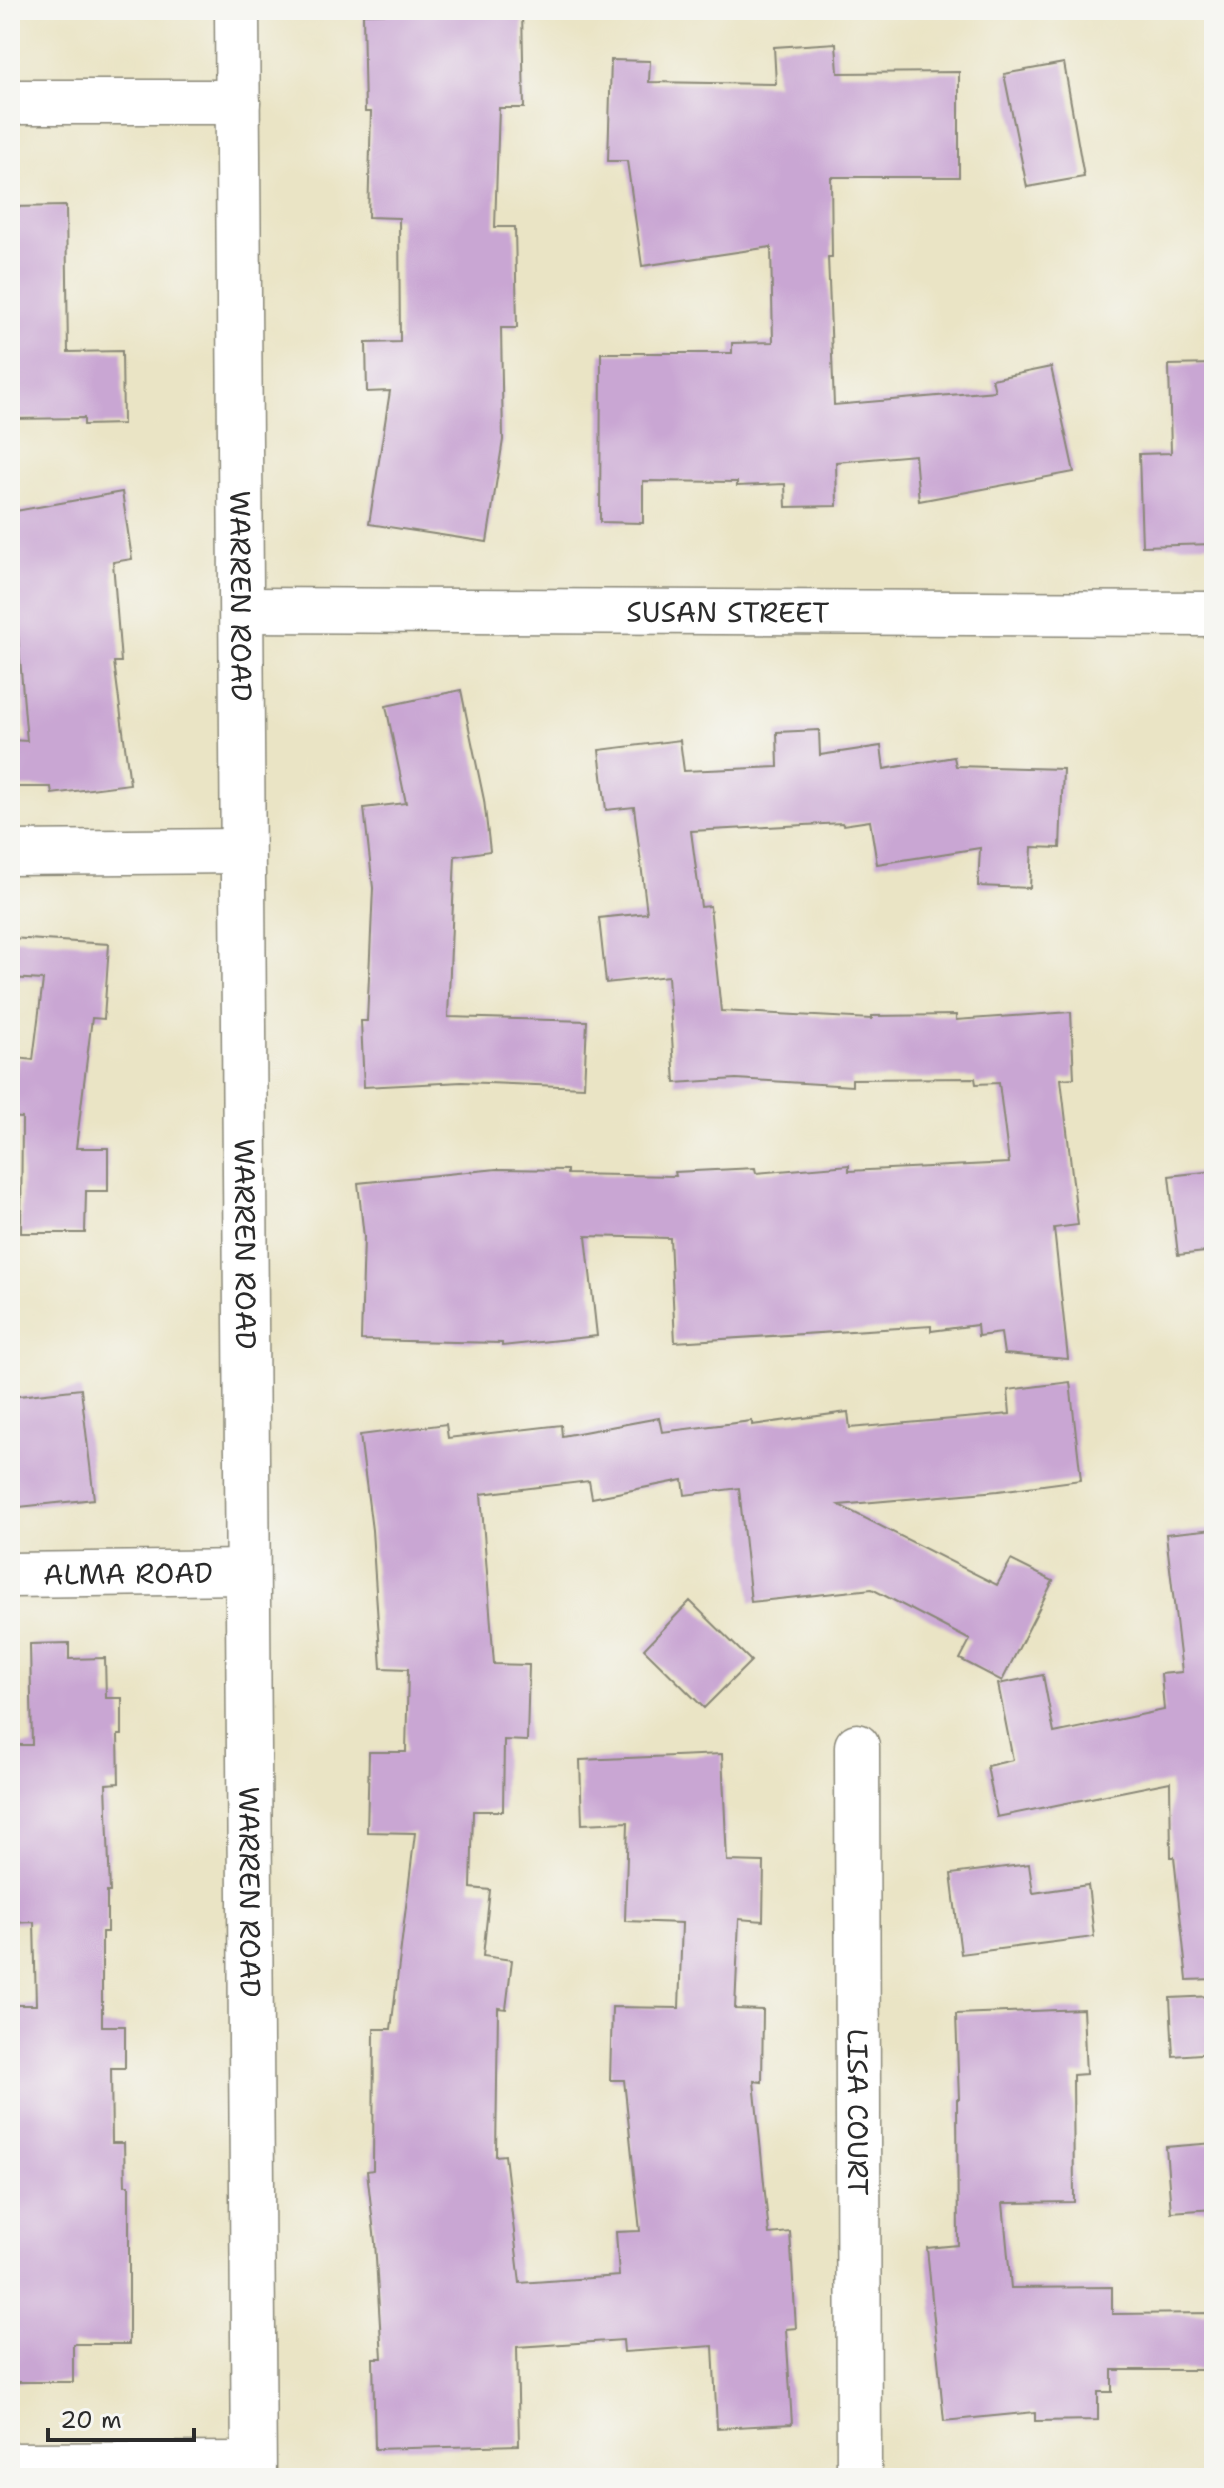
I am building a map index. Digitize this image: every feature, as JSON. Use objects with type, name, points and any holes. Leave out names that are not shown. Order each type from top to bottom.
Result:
[{"type":"street","name":"WARREN ROAD","points":[[237,10],[254,2471]]},
{"type":"street","points":[[10,102],[238,102]]},
{"type":"street","name":"SUSAN STREET","points":[[242,610],[1214,614]]},
{"type":"street","points":[[10,853],[242,851]]},
{"type":"street","name":"ALMA ROAD","points":[[10,1575],[247,1572]]},
{"type":"street","name":"LISA COURT","points":[[857,1746],[859,2478]]},
{"type":"street","points":[[10,2465],[254,2471]]},
{"type":"building","points":[[522,10],[524,108],[499,108],[495,227],[515,227],[517,328],[501,328],[503,440],[487,542],[369,524],[390,391],[367,392],[366,343],[400,342],[399,218],[368,217],[371,112],[365,112],[363,14]]},
{"type":"building","points":[[836,43],[838,73],[959,72],[959,177],[831,177],[832,257],[828,257],[834,405],[995,391],[992,379],[1051,367],[1074,472],[919,501],[915,455],[836,462],[837,506],[786,507],[785,484],[737,486],[737,482],[643,481],[643,523],[600,522],[601,353],[732,353],[732,343],[773,342],[771,247],[642,266],[627,161],[608,161],[611,60],[650,61],[649,82],[776,84],[774,47]]},
{"type":"building","points":[[1064,63],[1084,177],[1027,187],[1004,74]]},
{"type":"building","points":[[66,206],[68,352],[122,351],[123,424],[84,425],[84,418],[10,419],[10,207]]},
{"type":"building","points":[[1214,364],[1214,544],[1142,546],[1139,454],[1171,453],[1169,365]]},
{"type":"building","points":[[122,492],[132,559],[113,562],[121,662],[114,662],[130,784],[52,794],[51,787],[10,787],[10,740],[27,741],[18,635],[10,635],[10,512]]},
{"type":"building","points":[[461,690],[484,800],[490,851],[455,856],[448,1017],[587,1021],[584,1087],[462,1082],[364,1087],[361,1021],[367,1021],[373,888],[364,808],[406,803],[386,706]]},
{"type":"building","points":[[819,730],[820,755],[881,746],[884,769],[954,757],[956,766],[1063,769],[1060,848],[1032,847],[1030,888],[978,886],[980,848],[877,864],[870,821],[843,825],[691,831],[701,907],[710,906],[721,1011],[872,1019],[872,1016],[956,1015],[956,1020],[1071,1012],[1074,1078],[1061,1079],[1078,1225],[1054,1228],[1068,1359],[1004,1354],[1001,1333],[978,1336],[977,1325],[931,1331],[931,1326],[675,1342],[670,1238],[586,1236],[597,1336],[502,1346],[502,1343],[361,1340],[364,1237],[358,1183],[497,1169],[676,1176],[675,1172],[755,1168],[756,1173],[849,1165],[849,1171],[1009,1163],[999,1083],[976,1084],[975,1078],[852,1079],[852,1086],[736,1079],[675,1083],[668,976],[606,983],[599,918],[647,913],[634,807],[606,810],[599,750],[680,740],[684,771],[778,767],[777,732]]},
{"type":"building","points":[[10,938],[109,944],[104,1019],[92,1018],[76,1148],[108,1148],[108,1191],[86,1191],[85,1233],[21,1233],[22,1118],[10,1117],[18,1058],[33,1060],[43,980],[10,978]]},
{"type":"building","points":[[1214,1171],[1214,1251],[1178,1255],[1169,1176]]},
{"type":"building","points":[[1070,1382],[1081,1480],[998,1491],[839,1505],[997,1585],[1011,1560],[1053,1581],[1002,1681],[960,1659],[970,1640],[872,1589],[751,1602],[739,1488],[685,1495],[683,1480],[592,1498],[589,1481],[481,1494],[494,1664],[529,1665],[527,1741],[504,1740],[503,1811],[473,1811],[471,1888],[490,1890],[483,1956],[512,1960],[506,2009],[498,2008],[496,2156],[505,2155],[520,2283],[619,2276],[616,2232],[640,2231],[624,2080],[610,2080],[612,2007],[679,2008],[682,1923],[625,1921],[628,1822],[582,1824],[580,1760],[722,1754],[727,1861],[764,1862],[763,1921],[739,1919],[735,2009],[763,2010],[762,2082],[754,2081],[769,2234],[790,2232],[796,2328],[786,2329],[792,2424],[717,2428],[713,2346],[624,2352],[623,2340],[517,2347],[519,2445],[375,2449],[373,2358],[382,2358],[367,2171],[373,2170],[374,2029],[391,2029],[415,1833],[367,1832],[369,1752],[406,1752],[408,1669],[381,1668],[372,1530],[360,1435],[446,1424],[448,1438],[561,1425],[562,1436],[659,1418],[662,1432],[752,1421],[752,1425],[848,1412],[850,1428],[1010,1414],[1008,1390]]},
{"type":"building","points":[[81,1389],[94,1499],[10,1508],[10,1397]]},
{"type":"building","points":[[1214,1529],[1214,1979],[1187,1980],[1174,1857],[1171,1857],[1170,1782],[997,1817],[987,1766],[1013,1760],[998,1684],[1043,1675],[1054,1733],[1164,1710],[1161,1674],[1182,1672],[1166,1534]]},
{"type":"building","points":[[690,1601],[751,1661],[704,1708],[644,1649]]},
{"type":"building","points":[[69,1643],[69,1659],[105,1658],[106,1698],[122,1698],[122,1735],[118,1735],[119,1783],[106,1784],[110,1892],[107,1892],[107,1932],[102,1932],[102,2026],[125,2026],[125,2068],[111,2068],[112,2143],[124,2143],[125,2185],[129,2185],[129,2344],[73,2344],[73,2382],[10,2382],[10,2005],[36,2005],[34,1922],[10,1923],[10,1745],[32,1745],[30,1644]]},
{"type":"building","points":[[1029,1864],[1033,1893],[1088,1885],[1094,1937],[961,1954],[951,1874]]},
{"type":"building","points":[[1214,1996],[1214,2053],[1173,2056],[1170,1998]]},
{"type":"building","points":[[1083,2009],[1086,2074],[1073,2075],[1074,2202],[1003,2203],[1011,2288],[1112,2287],[1112,2314],[1214,2313],[1214,2370],[1112,2370],[1112,2392],[1098,2392],[1098,2420],[1035,2421],[1035,2412],[944,2421],[927,2248],[958,2245],[956,2014]]},
{"type":"building","points":[[1214,2143],[1214,2209],[1171,2212],[1166,2147]]}]
